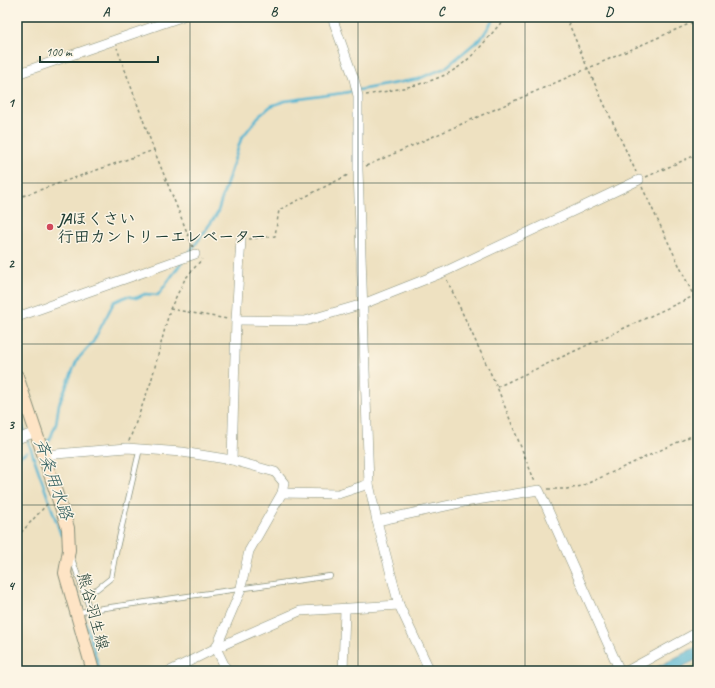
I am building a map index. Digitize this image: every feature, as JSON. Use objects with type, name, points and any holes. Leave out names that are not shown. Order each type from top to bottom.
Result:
[{"type":"main road","name":"熊谷羽生線","points":[[17,376],[68,528],[69,550],[65,573],[78,613],[93,671]]},
{"type":"street","points":[[17,74],[181,17]]},
{"type":"street","points":[[332,17],[354,79],[358,96],[358,170],[368,484],[399,604],[430,671]]},
{"type":"street","points":[[236,320],[305,321],[363,304],[444,272],[639,180]]},
{"type":"street","points":[[232,460],[236,320],[241,239]]},
{"type":"street","points":[[17,317],[189,256]]},
{"type":"street","points":[[20,438],[35,432]]},
{"type":"street","points":[[44,455],[140,448],[182,452],[232,460],[275,472],[284,483],[282,493],[249,551],[240,589],[216,648],[227,671]]},
{"type":"street","points":[[282,493],[338,494],[368,484]]},
{"type":"street","points":[[377,521],[464,502],[539,490],[620,671]]},
{"type":"street","points":[[170,671],[216,648],[300,611],[399,604]]},
{"type":"street","points":[[343,671],[345,609]]},
{"type":"street","points":[[627,671],[698,632]]},
{"type":"lane","points":[[85,594],[97,589],[111,578],[140,448]]},
{"type":"lane","points":[[69,550],[90,610]]},
{"type":"lane","points":[[78,613],[90,610],[330,576]]},
{"type":"path","points":[[358,96],[409,86],[447,74],[469,58],[506,17]]},
{"type":"path","points":[[566,17],[587,67],[698,305]]},
{"type":"path","points":[[241,239],[276,236],[279,210],[358,170],[587,67],[698,20]]},
{"type":"path","points":[[114,40],[154,150],[189,256],[202,260],[185,279],[170,309],[151,382],[127,448]]},
{"type":"path","points":[[17,198],[154,150]]},
{"type":"path","points":[[639,180],[698,154]]},
{"type":"path","points":[[444,272],[497,387],[539,490],[567,489],[582,486],[698,433]]},
{"type":"path","points":[[497,387],[698,294]]},
{"type":"path","points":[[170,309],[236,320]]},
{"type":"path","points":[[17,537],[47,503]]},
{"type":"green space","points":[[698,663],[698,671],[682,671]]},
{"type":"water","points":[[698,646],[698,659],[674,671],[650,671]]},
{"type":"waterway","points":[[190,252],[217,214],[241,139],[258,117],[271,106],[285,101],[343,93],[418,79],[445,68],[482,37],[495,17]]},
{"type":"waterway","points":[[46,442],[50,439],[56,424],[59,404],[77,360],[93,342],[114,302],[127,296],[136,298],[145,294],[158,295],[182,262]]},
{"type":"waterway","name":"斉条用水路","points":[[17,409],[25,433]]},
{"type":"waterway","name":"斉条用水路","points":[[27,438],[61,535]]},
{"type":"waterway","points":[[17,467],[20,456],[27,452]]},
{"type":"waterway","name":"斉条用水路","points":[[75,588],[100,671]]},
{"type":"place","name":"JAほくさい 行田カントリーエレベーター","points":[[50,227]]}]
